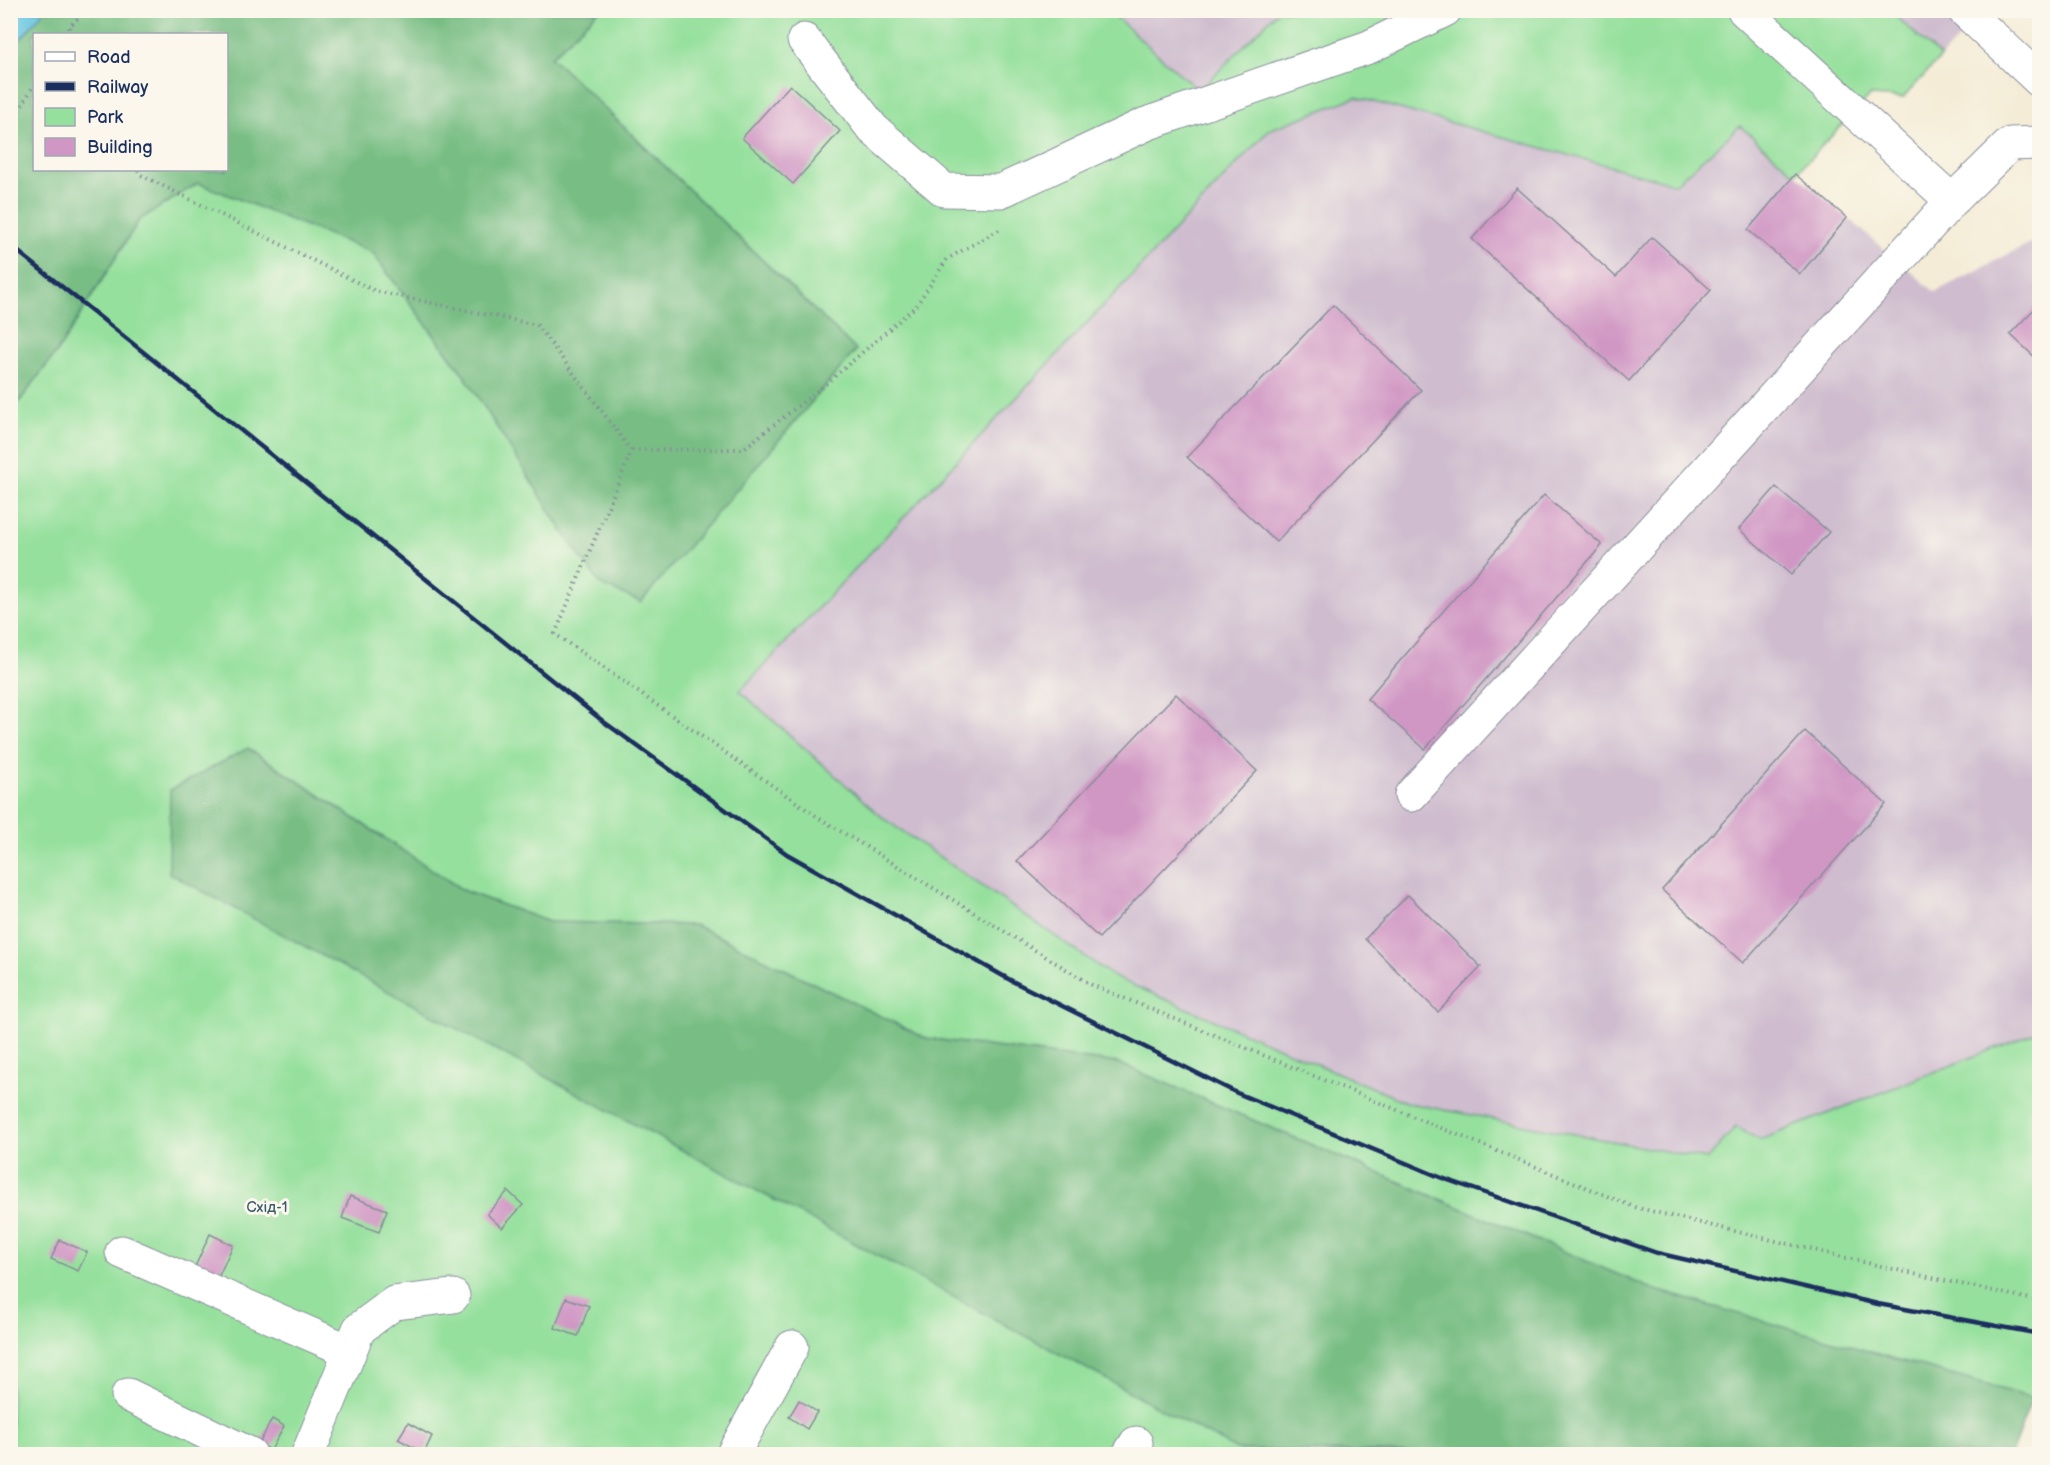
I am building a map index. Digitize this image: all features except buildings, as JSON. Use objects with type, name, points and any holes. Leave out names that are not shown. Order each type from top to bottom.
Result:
[{"type":"street","points":[[804,40],[873,129],[944,190],[1001,191],[1146,124],[1369,47],[1445,10]]},
{"type":"street","points":[[1744,10],[1952,201]]},
{"type":"street","points":[[1964,10],[2040,81]]},
{"type":"street","points":[[1411,795],[1952,201],[2010,144],[2040,143]]},
{"type":"street","points":[[122,1252],[349,1351]]},
{"type":"street","points":[[308,1455],[359,1329],[394,1303],[453,1296]]},
{"type":"street","points":[[733,1455],[792,1347]]},
{"type":"street","points":[[128,1395],[250,1455]]},
{"type":"path","points":[[65,33],[86,10]]},
{"type":"path","points":[[69,27],[72,33]]},
{"type":"path","points":[[10,126],[33,88]]},
{"type":"path","points":[[139,171],[141,175],[375,291],[537,324],[632,450]]},
{"type":"path","points":[[632,450],[743,449],[826,384],[916,306],[947,260],[999,230]]},
{"type":"path","points":[[632,450],[555,634],[819,818],[1082,979],[1103,990],[1634,1207],[1914,1274],[2040,1301]]},
{"type":"shaded area","points":[[1109,11],[1278,11],[1199,91]]},
{"type":"shaded area","points":[[1890,11],[1984,11],[1941,57]]},
{"type":"shaded area","points":[[1356,97],[1675,184],[1740,126],[1935,292],[2039,240],[2039,1031],[1760,1140],[1736,1127],[1707,1159],[1408,1103],[1117,978],[883,818],[740,691],[1269,130]]},
{"type":"green space","points":[[44,11],[598,11],[551,57],[856,350],[641,602],[601,585],[569,541],[464,375],[372,252],[198,183],[139,220],[61,346],[19,402],[11,402],[11,50]]},
{"type":"green space","name":"Схід-1","points":[[598,11],[1109,11],[1199,91],[1278,11],[1890,11],[1941,57],[1903,98],[1870,96],[1795,174],[1740,126],[1675,184],[1356,97],[1269,130],[740,691],[883,818],[1116,978],[1408,1103],[1707,1159],[1736,1127],[1760,1140],[2039,1031],[2039,1401],[1652,1289],[1118,1063],[925,1038],[695,925],[549,922],[464,891],[366,827],[1237,1450],[1487,1454],[11,1454],[10,402],[19,402],[61,346],[139,220],[198,183],[372,252],[640,602],[856,350],[551,57]]},
{"type":"green space","points":[[248,748],[464,891],[549,922],[695,925],[925,1038],[1118,1063],[1652,1289],[2032,1398],[2011,1454],[1487,1454],[1237,1450],[169,873],[170,790]]},
{"type":"water","points":[[10,11],[44,11],[11,50]]},
{"type":"railway","points":[[10,245],[604,722],[787,854],[1012,981],[1237,1093],[1442,1178],[1657,1253],[1878,1304],[2040,1334]]}]
